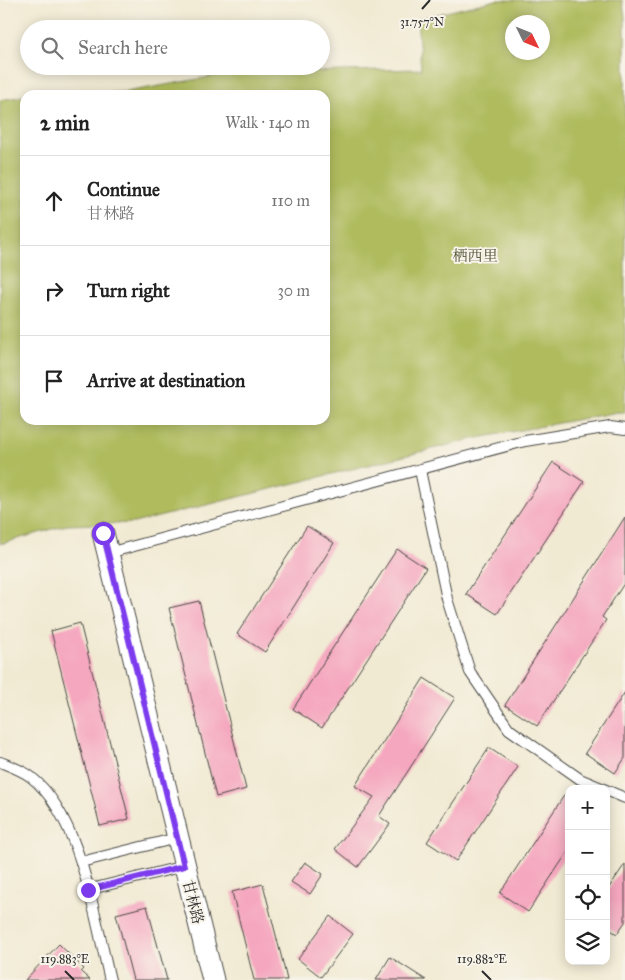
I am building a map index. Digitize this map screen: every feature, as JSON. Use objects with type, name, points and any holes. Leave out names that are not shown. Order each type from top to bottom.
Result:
[{"type":"street","name":"甘林路","points":[[105,543],[213,980]]},
{"type":"lane","points":[[105,543],[420,470],[525,442],[610,427],[625,428]]},
{"type":"lane","points":[[420,470],[447,599],[470,672],[509,730],[580,779],[595,785]]},
{"type":"lane","points":[[0,762],[30,776],[48,794],[77,848],[110,980]]},
{"type":"lane","points":[[610,791],[625,798]]},
{"type":"lane","points":[[80,862],[177,838]]},
{"type":"lane","points":[[88,890],[184,866]]},
{"type":"green space","name":"栖西里","points":[[496,0],[622,0],[625,17],[625,413],[618,412],[473,439],[134,523],[67,525],[0,544],[0,100],[20,97],[20,425],[330,425],[330,90],[137,90],[220,75],[330,75],[330,71],[421,69],[417,19]]},
{"type":"building","points":[[553,462],[584,482],[497,614],[466,594]]},
{"type":"building","points":[[625,517],[625,582],[602,617],[606,620],[537,726],[505,705]]},
{"type":"building","points":[[307,526],[334,543],[265,652],[237,634]]},
{"type":"building","points":[[397,549],[426,568],[322,728],[293,709]]},
{"type":"building","points":[[199,601],[246,789],[216,797],[169,608]]},
{"type":"building","points":[[80,623],[129,819],[100,826],[51,631]]},
{"type":"building","points":[[424,678],[455,698],[379,816],[390,824],[358,867],[335,849],[374,797],[355,786]]},
{"type":"building","points":[[625,692],[625,758],[615,773],[585,753]]},
{"type":"building","points":[[489,748],[518,767],[456,861],[427,842]]},
{"type":"building","points":[[565,794],[565,856],[528,912],[500,893]]},
{"type":"building","points":[[305,862],[323,874],[310,894],[291,882]]},
{"type":"building","points":[[625,864],[625,922],[617,934],[610,930],[610,886]]},
{"type":"building","points":[[263,884],[287,980],[254,980],[232,892]]},
{"type":"building","points":[[147,906],[167,980],[133,980],[116,914]]},
{"type":"building","points":[[330,916],[353,934],[321,977],[298,959]]},
{"type":"building","points":[[59,944],[84,969],[81,972],[90,980],[25,980]]},
{"type":"building","points":[[390,957],[426,980],[376,980]]},
{"type":"route","points":[[88,890],[184,866],[103,533]]}]
